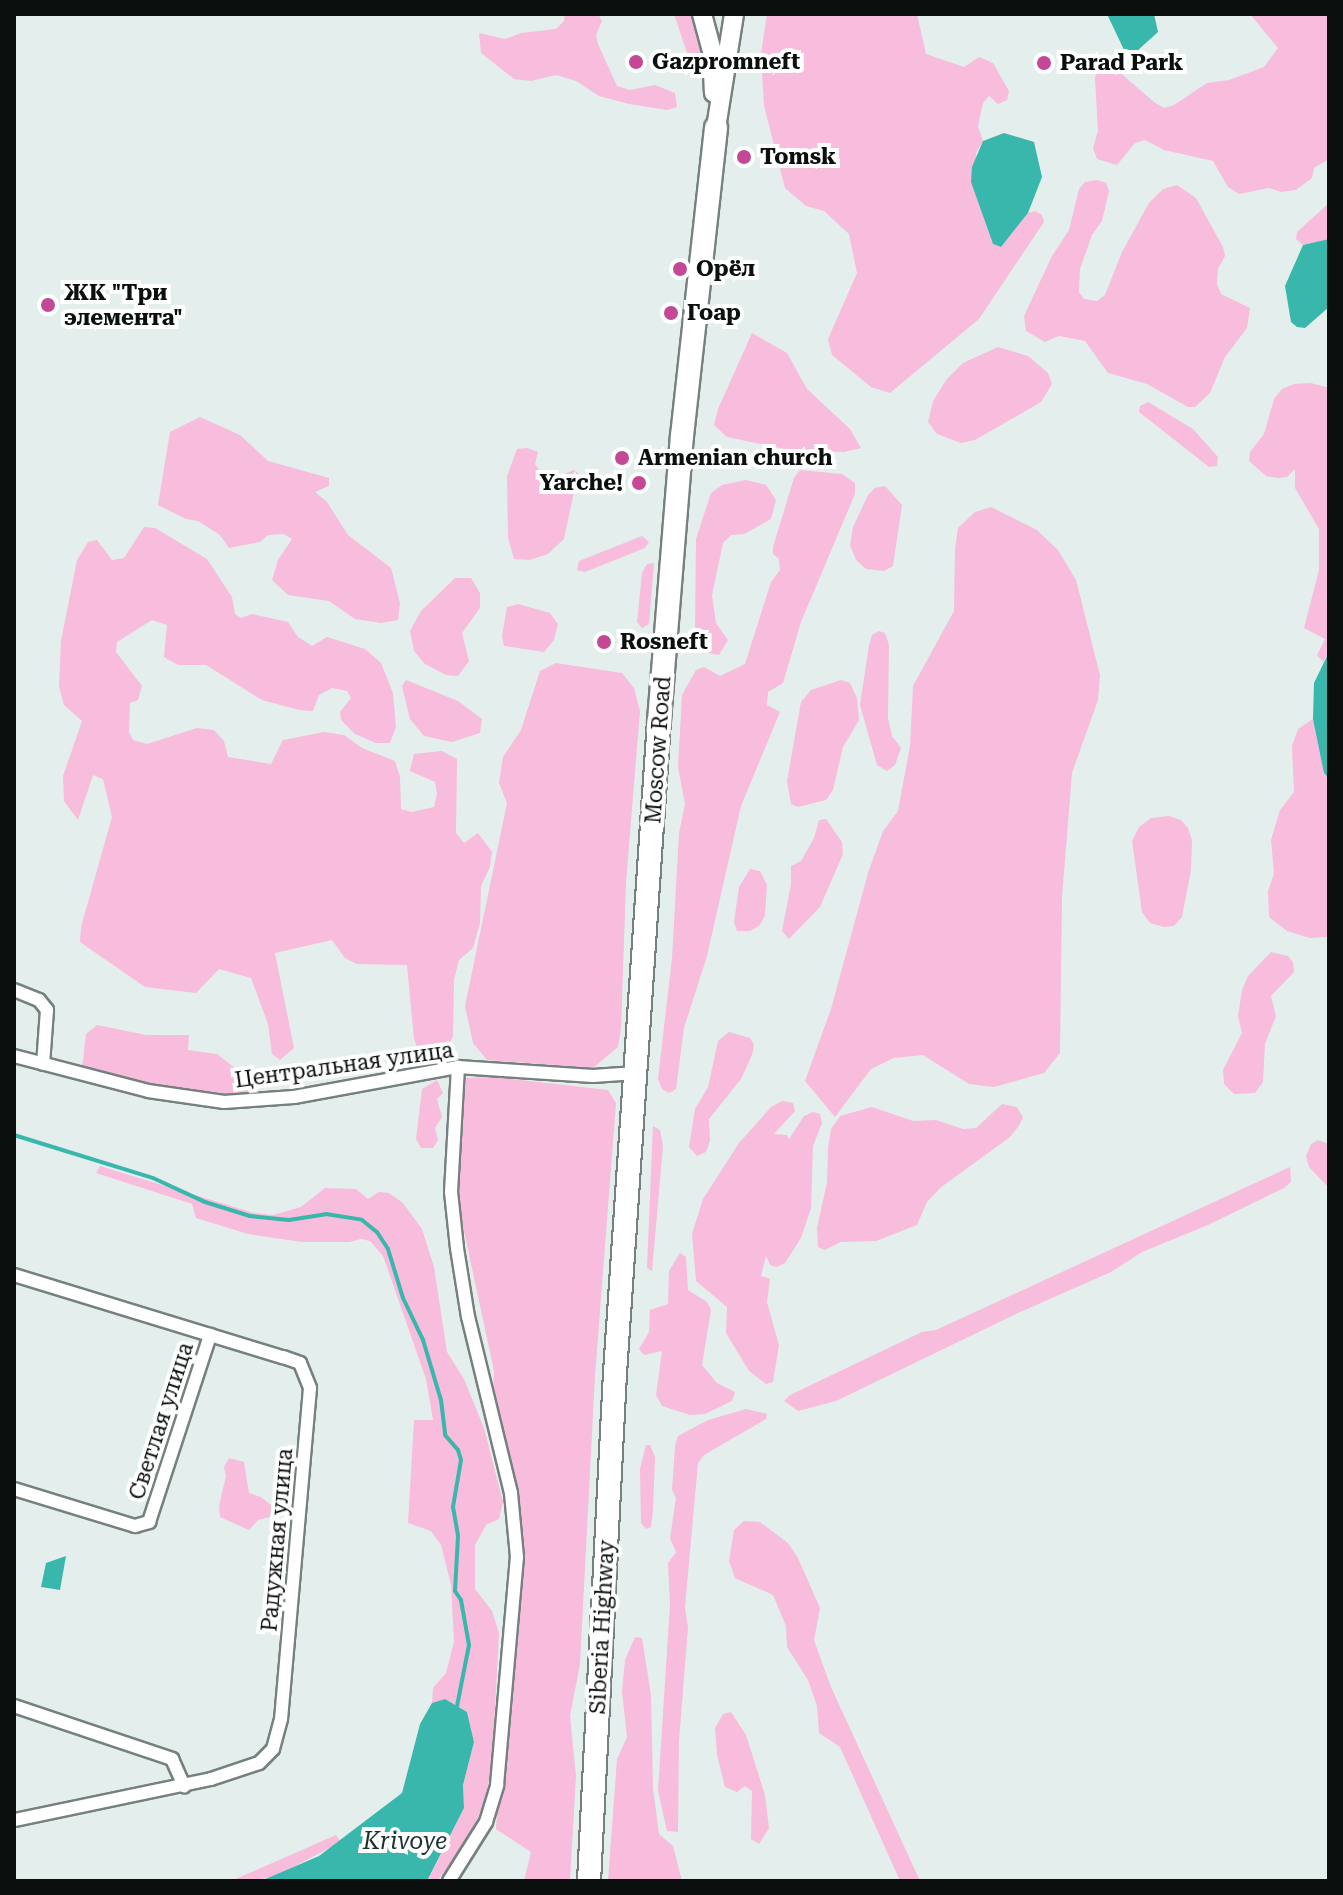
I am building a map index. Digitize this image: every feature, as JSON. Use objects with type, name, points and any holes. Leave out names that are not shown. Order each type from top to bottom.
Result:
[{"type":"highway","name":"Moscow Road","points":[[615,1373],[681,445],[716,128]]},
{"type":"highway","name":"Siberia Highway","points":[[589,1881],[615,1373]]},
{"type":"main road","points":[[702,14],[712,51],[716,128]]},
{"type":"main road","points":[[716,128],[734,14]]},
{"type":"street","points":[[14,990],[44,1004],[49,1016],[43,1064]]},
{"type":"street","name":"Центральная улица","points":[[14,1056],[148,1091],[224,1102],[294,1097],[458,1067],[593,1076],[636,1073]]},
{"type":"street","points":[[449,1881],[474,1846],[493,1801],[502,1752],[517,1557],[511,1493],[468,1317],[457,1248],[451,1192],[458,1067]]},
{"type":"street","name":"Радужная улица","points":[[14,1275],[300,1363],[310,1388],[277,1741],[269,1755],[259,1763],[184,1786],[14,1820]]},
{"type":"street","name":"Светлая улица","points":[[14,1489],[135,1526],[149,1522],[210,1335]]},
{"type":"street","points":[[14,1706],[172,1759],[184,1786]]},
{"type":"shaded area","points":[[565,14],[598,14],[602,21],[596,35],[598,44],[617,86],[630,90],[655,85],[675,93],[677,107],[667,110],[629,104],[599,96],[576,81],[556,75],[531,81],[514,79],[481,53],[479,33],[505,39],[521,33],[556,29],[564,21]]},
{"type":"shaded area","points":[[674,14],[696,14],[707,70],[704,74],[693,71]]},
{"type":"shaded area","points":[[767,14],[917,14],[926,54],[964,67],[979,57],[993,63],[1009,91],[1007,100],[998,104],[989,96],[983,103],[978,126],[983,141],[976,153],[984,219],[993,244],[1001,247],[1028,213],[1035,211],[1042,215],[1044,222],[979,319],[890,393],[871,387],[832,355],[828,339],[857,273],[849,234],[824,211],[806,206],[785,188],[764,106],[761,54]]},
{"type":"shaded area","points":[[1250,14],[1329,14],[1329,159],[1314,168],[1312,178],[1296,190],[1281,192],[1269,188],[1239,194],[1228,187],[1213,161],[1164,150],[1145,140],[1135,143],[1117,165],[1097,159],[1093,148],[1098,131],[1095,78],[1098,66],[1109,63],[1154,102],[1164,108],[1174,105],[1207,83],[1229,80],[1264,67],[1278,48]]},
{"type":"shaded area","points":[[1097,180],[1106,183],[1109,191],[1102,221],[1092,235],[1080,269],[1079,292],[1084,299],[1097,301],[1105,295],[1122,252],[1149,203],[1163,189],[1177,185],[1196,198],[1223,247],[1225,256],[1218,269],[1217,284],[1221,294],[1250,308],[1247,328],[1225,357],[1210,393],[1195,407],[1188,407],[1147,384],[1108,373],[1085,341],[1059,336],[1045,342],[1026,331],[1024,316],[1052,256],[1069,230],[1079,189],[1085,182]]},
{"type":"shaded area","points":[[1329,203],[1329,239],[1303,245],[1296,239],[1297,232]]},
{"type":"shaded area","points":[[752,333],[787,353],[807,389],[850,429],[861,448],[844,452],[794,451],[727,437],[714,425],[718,409]]},
{"type":"shaded area","points":[[998,347],[1028,356],[1048,373],[1052,384],[1041,402],[975,440],[961,443],[937,434],[928,422],[933,401],[946,380],[963,363]]},
{"type":"shaded area","points":[[1311,383],[1329,388],[1329,652],[1323,662],[1317,655],[1325,639],[1304,628],[1319,570],[1319,529],[1295,488],[1295,469],[1287,477],[1266,476],[1249,461],[1250,452],[1264,434],[1274,399],[1282,389],[1294,384]]},
{"type":"shaded area","points":[[1148,402],[1193,429],[1218,457],[1217,466],[1209,467],[1139,412],[1140,406]]},
{"type":"shaded area","points":[[200,417],[240,435],[268,461],[329,478],[329,486],[315,492],[327,502],[348,535],[391,568],[400,603],[398,620],[381,623],[355,619],[329,601],[288,595],[272,580],[278,560],[292,539],[284,534],[268,535],[260,542],[229,548],[220,535],[198,521],[186,519],[158,505],[170,432]]},
{"type":"shaded area","points":[[527,448],[538,452],[535,464],[543,475],[557,477],[574,470],[578,473],[564,539],[548,554],[530,560],[514,559],[508,538],[507,476],[517,449]]},
{"type":"shaded area","points":[[800,470],[842,474],[855,483],[855,494],[801,622],[783,683],[768,692],[767,705],[780,712],[741,806],[707,956],[684,1028],[676,1089],[669,1093],[662,1089],[658,1079],[672,958],[679,833],[685,804],[678,767],[682,695],[696,670],[704,667],[720,676],[745,664],[771,582],[780,570],[773,547],[794,478]]},
{"type":"shaded area","points":[[746,480],[766,485],[776,500],[771,519],[744,534],[731,535],[723,543],[712,595],[716,623],[728,640],[719,655],[708,653],[697,647],[695,634],[696,539],[711,493],[722,485]]},
{"type":"shaded area","points":[[885,486],[902,505],[893,566],[884,571],[866,569],[856,560],[850,545],[853,527],[868,495],[875,488]]},
{"type":"shaded area","points":[[991,507],[1037,530],[1058,550],[1076,580],[1100,675],[1098,700],[1072,773],[1062,897],[1060,1053],[1044,1073],[994,1087],[969,1084],[923,1055],[894,1058],[871,1069],[835,1117],[805,1081],[831,1009],[868,873],[883,831],[898,811],[910,746],[913,686],[954,611],[958,528],[975,512]]},
{"type":"shaded area","points":[[144,527],[155,528],[207,559],[232,597],[235,614],[241,618],[252,614],[288,622],[298,637],[312,646],[327,637],[365,649],[381,663],[393,693],[396,727],[390,743],[376,743],[355,734],[341,720],[340,712],[351,698],[347,691],[332,688],[319,695],[313,711],[299,710],[262,700],[206,665],[178,665],[164,657],[167,625],[152,620],[117,642],[116,652],[142,686],[138,700],[130,703],[129,732],[133,740],[147,744],[197,728],[214,730],[224,741],[228,757],[271,764],[283,740],[324,732],[344,735],[362,748],[395,761],[400,777],[401,809],[412,812],[434,807],[437,794],[435,782],[410,771],[414,754],[442,751],[457,759],[456,833],[464,843],[478,833],[492,852],[490,867],[481,886],[480,923],[473,948],[459,960],[454,980],[453,1036],[447,1049],[431,1056],[419,1052],[414,1039],[407,965],[357,964],[345,958],[332,940],[275,953],[294,1048],[280,1060],[272,1054],[268,1024],[251,978],[219,969],[196,993],[145,987],[80,942],[81,927],[112,817],[103,779],[93,775],[78,820],[64,801],[63,776],[82,721],[64,705],[59,687],[61,641],[77,560],[88,542],[97,540],[112,560],[124,558]]},
{"type":"shaded area","points":[[642,536],[649,542],[645,548],[585,572],[577,570],[579,561]]},
{"type":"shaded area","points":[[654,563],[649,624],[642,628],[637,622],[642,573],[647,564]]},
{"type":"shaded area","points":[[455,578],[471,578],[480,593],[480,608],[462,633],[469,661],[458,676],[446,675],[425,664],[414,651],[410,631],[421,611]]},
{"type":"shaded area","points":[[518,604],[550,613],[558,624],[554,640],[544,652],[504,646],[502,636],[507,607]]},
{"type":"shaded area","points":[[879,631],[885,633],[889,645],[888,718],[892,736],[901,748],[895,765],[887,771],[877,765],[860,705],[869,645],[872,635]]},
{"type":"shaded area","points":[[556,663],[622,673],[634,688],[640,711],[626,883],[621,1029],[618,1047],[593,1068],[487,1060],[473,1043],[465,1006],[507,803],[499,783],[503,757],[521,730],[540,671]]},
{"type":"shaded area","points":[[406,680],[458,701],[482,719],[480,733],[452,742],[424,736],[410,719],[402,686]]},
{"type":"shaded area","points":[[841,680],[850,683],[857,698],[859,720],[843,747],[833,790],[826,800],[798,807],[791,804],[787,781],[801,702],[811,690]]},
{"type":"shaded area","points":[[1313,719],[1325,773],[1329,778],[1329,937],[1310,938],[1287,931],[1269,917],[1268,891],[1274,874],[1271,840],[1280,810],[1294,792],[1292,746],[1298,729]]},
{"type":"shaded area","points":[[1169,816],[1181,820],[1188,828],[1192,840],[1191,870],[1182,917],[1174,926],[1164,927],[1150,923],[1142,912],[1132,841],[1139,827],[1151,818]]},
{"type":"shaded area","points":[[826,819],[842,842],[843,854],[820,907],[789,939],[782,931],[791,884],[791,866],[801,861],[814,838],[819,820]]},
{"type":"shaded area","points":[[750,869],[760,871],[767,885],[765,915],[760,925],[750,931],[737,931],[734,922],[739,887]]},
{"type":"shaded area","points":[[1271,952],[1288,956],[1293,962],[1294,972],[1271,996],[1276,1016],[1265,1044],[1263,1082],[1255,1093],[1234,1094],[1224,1084],[1223,1070],[1242,1033],[1238,1016],[1242,990],[1248,976]]},
{"type":"shaded area","points":[[97,1025],[146,1035],[189,1035],[188,1050],[217,1054],[244,1075],[251,1091],[249,1096],[191,1092],[82,1068],[86,1034]]},
{"type":"shaded area","points":[[729,1032],[750,1038],[754,1045],[752,1055],[741,1079],[709,1119],[710,1141],[706,1152],[697,1156],[689,1147],[695,1109],[708,1087],[718,1041]]},
{"type":"shaded area","points":[[494,1077],[608,1090],[616,1103],[595,1376],[580,1664],[570,1716],[576,1776],[570,1881],[524,1881],[531,1852],[496,1829],[514,1532],[493,1392],[494,1371],[455,1189],[450,1135],[453,1085],[461,1078]]},
{"type":"shaded area","points":[[437,1080],[443,1093],[437,1099],[442,1117],[435,1128],[438,1140],[433,1148],[421,1148],[416,1139],[422,1089]]},
{"type":"shaded area","points":[[782,1101],[793,1103],[795,1111],[774,1134],[787,1135],[789,1139],[804,1116],[813,1112],[820,1114],[822,1123],[813,1146],[811,1208],[801,1238],[785,1263],[777,1267],[770,1265],[766,1256],[761,1276],[770,1279],[767,1302],[779,1345],[773,1382],[766,1384],[749,1371],[726,1333],[727,1307],[696,1281],[692,1234],[703,1199],[739,1143],[771,1107]]},
{"type":"shaded area","points":[[1002,1104],[1017,1107],[1023,1118],[1018,1127],[1010,1137],[940,1188],[927,1202],[917,1225],[876,1241],[841,1242],[825,1250],[818,1247],[817,1228],[827,1182],[831,1129],[840,1116],[872,1107],[913,1121],[936,1120],[963,1129],[976,1128]]},
{"type":"shaded area","points":[[653,1126],[660,1130],[663,1146],[652,1271],[647,1268]]},
{"type":"shaded area","points":[[1318,1140],[1329,1144],[1329,1188],[1309,1167],[1306,1156],[1311,1144]]},
{"type":"shaded area","points":[[100,1166],[254,1213],[273,1215],[301,1207],[325,1188],[356,1189],[368,1199],[379,1192],[389,1193],[403,1203],[422,1229],[434,1267],[447,1352],[464,1379],[484,1428],[503,1502],[499,1519],[486,1525],[475,1545],[475,1589],[492,1611],[499,1633],[492,1763],[485,1801],[469,1838],[437,1881],[429,1878],[464,1808],[463,1785],[474,1742],[467,1712],[445,1699],[432,1703],[433,1688],[446,1673],[454,1642],[451,1585],[441,1545],[431,1531],[408,1523],[414,1420],[433,1420],[426,1379],[383,1256],[370,1241],[361,1239],[302,1242],[248,1234],[196,1218],[192,1204],[96,1173]]},
{"type":"shaded area","points":[[1290,1167],[1291,1182],[1284,1188],[1208,1225],[1142,1252],[1111,1272],[836,1401],[798,1411],[784,1401],[790,1395],[922,1332],[936,1330]]},
{"type":"shaded area","points":[[680,1253],[686,1257],[688,1290],[707,1302],[711,1310],[702,1365],[717,1383],[735,1392],[732,1401],[705,1414],[690,1415],[662,1406],[656,1395],[662,1351],[644,1355],[639,1349],[649,1332],[650,1310],[668,1304],[669,1271]]},
{"type":"shaded area","points":[[746,1409],[767,1414],[766,1419],[704,1455],[698,1463],[685,1607],[688,1628],[679,1741],[678,1832],[667,1831],[658,1791],[670,1604],[668,1563],[676,1552],[670,1538],[676,1498],[672,1490],[675,1446],[678,1436],[708,1420]]},
{"type":"shaded area","points":[[646,1445],[650,1445],[655,1457],[651,1527],[646,1529],[641,1523],[640,1469]]},
{"type":"shaded area","points":[[229,1458],[244,1462],[249,1493],[261,1497],[272,1506],[270,1517],[258,1520],[249,1530],[220,1517],[219,1506],[226,1476],[224,1467]]},
{"type":"shaded area","points":[[744,1521],[760,1522],[788,1543],[798,1558],[820,1608],[814,1640],[831,1687],[920,1881],[900,1881],[840,1747],[819,1733],[817,1706],[808,1680],[787,1647],[786,1626],[773,1595],[735,1578],[729,1561],[734,1530]]},
{"type":"shaded area","points":[[635,1637],[642,1638],[651,1695],[653,1788],[659,1834],[673,1846],[682,1881],[608,1881],[617,1759],[627,1737],[622,1692],[625,1660]]},
{"type":"shaded area","points":[[731,1712],[746,1735],[765,1795],[769,1828],[759,1844],[751,1839],[752,1791],[745,1786],[737,1792],[725,1787],[717,1755],[715,1728],[723,1714]]},
{"type":"shaded area","points":[[336,1835],[341,1842],[272,1878],[231,1881]]},
{"type":"water","points":[[1107,14],[1154,14],[1158,32],[1136,52],[1125,52]]},
{"type":"water","points":[[1004,133],[1034,142],[1042,177],[1028,213],[1001,247],[993,244],[971,182],[972,167],[983,141]]},
{"type":"water","points":[[1329,239],[1329,307],[1305,328],[1297,327],[1291,322],[1285,286],[1303,245]]},
{"type":"water","points":[[1329,652],[1329,778],[1324,773],[1313,719],[1314,683]]},
{"type":"water","points":[[66,1556],[60,1590],[41,1587],[46,1563]]},
{"type":"water","name":"Krivoye","points":[[445,1699],[467,1712],[474,1742],[463,1785],[464,1808],[427,1881],[261,1881],[319,1856],[402,1793],[420,1724],[432,1703]]},
{"type":"waterway","points":[[14,1135],[153,1178],[205,1202],[250,1216],[289,1220],[326,1214],[362,1220],[377,1232],[388,1249],[403,1298],[423,1340],[441,1400],[445,1435],[458,1450],[461,1460],[453,1507],[458,1536],[455,1591],[461,1600],[469,1645],[457,1706]]},
{"type":"place","name":"Gazpromneft","points":[[636,62]]},
{"type":"place","name":"Parad Park","points":[[1044,63]]},
{"type":"place","name":"Tomsk","points":[[744,157]]},
{"type":"place","name":"Орёл","points":[[680,269]]},
{"type":"place","name":"ЖК \"Три элемента\"","points":[[48,305]]},
{"type":"place","name":"Гоар","points":[[671,313]]},
{"type":"place","name":"Armenian church","points":[[622,458]]},
{"type":"place","name":"Yarche!","points":[[639,483]]},
{"type":"place","name":"Rosneft","points":[[604,642]]}]
